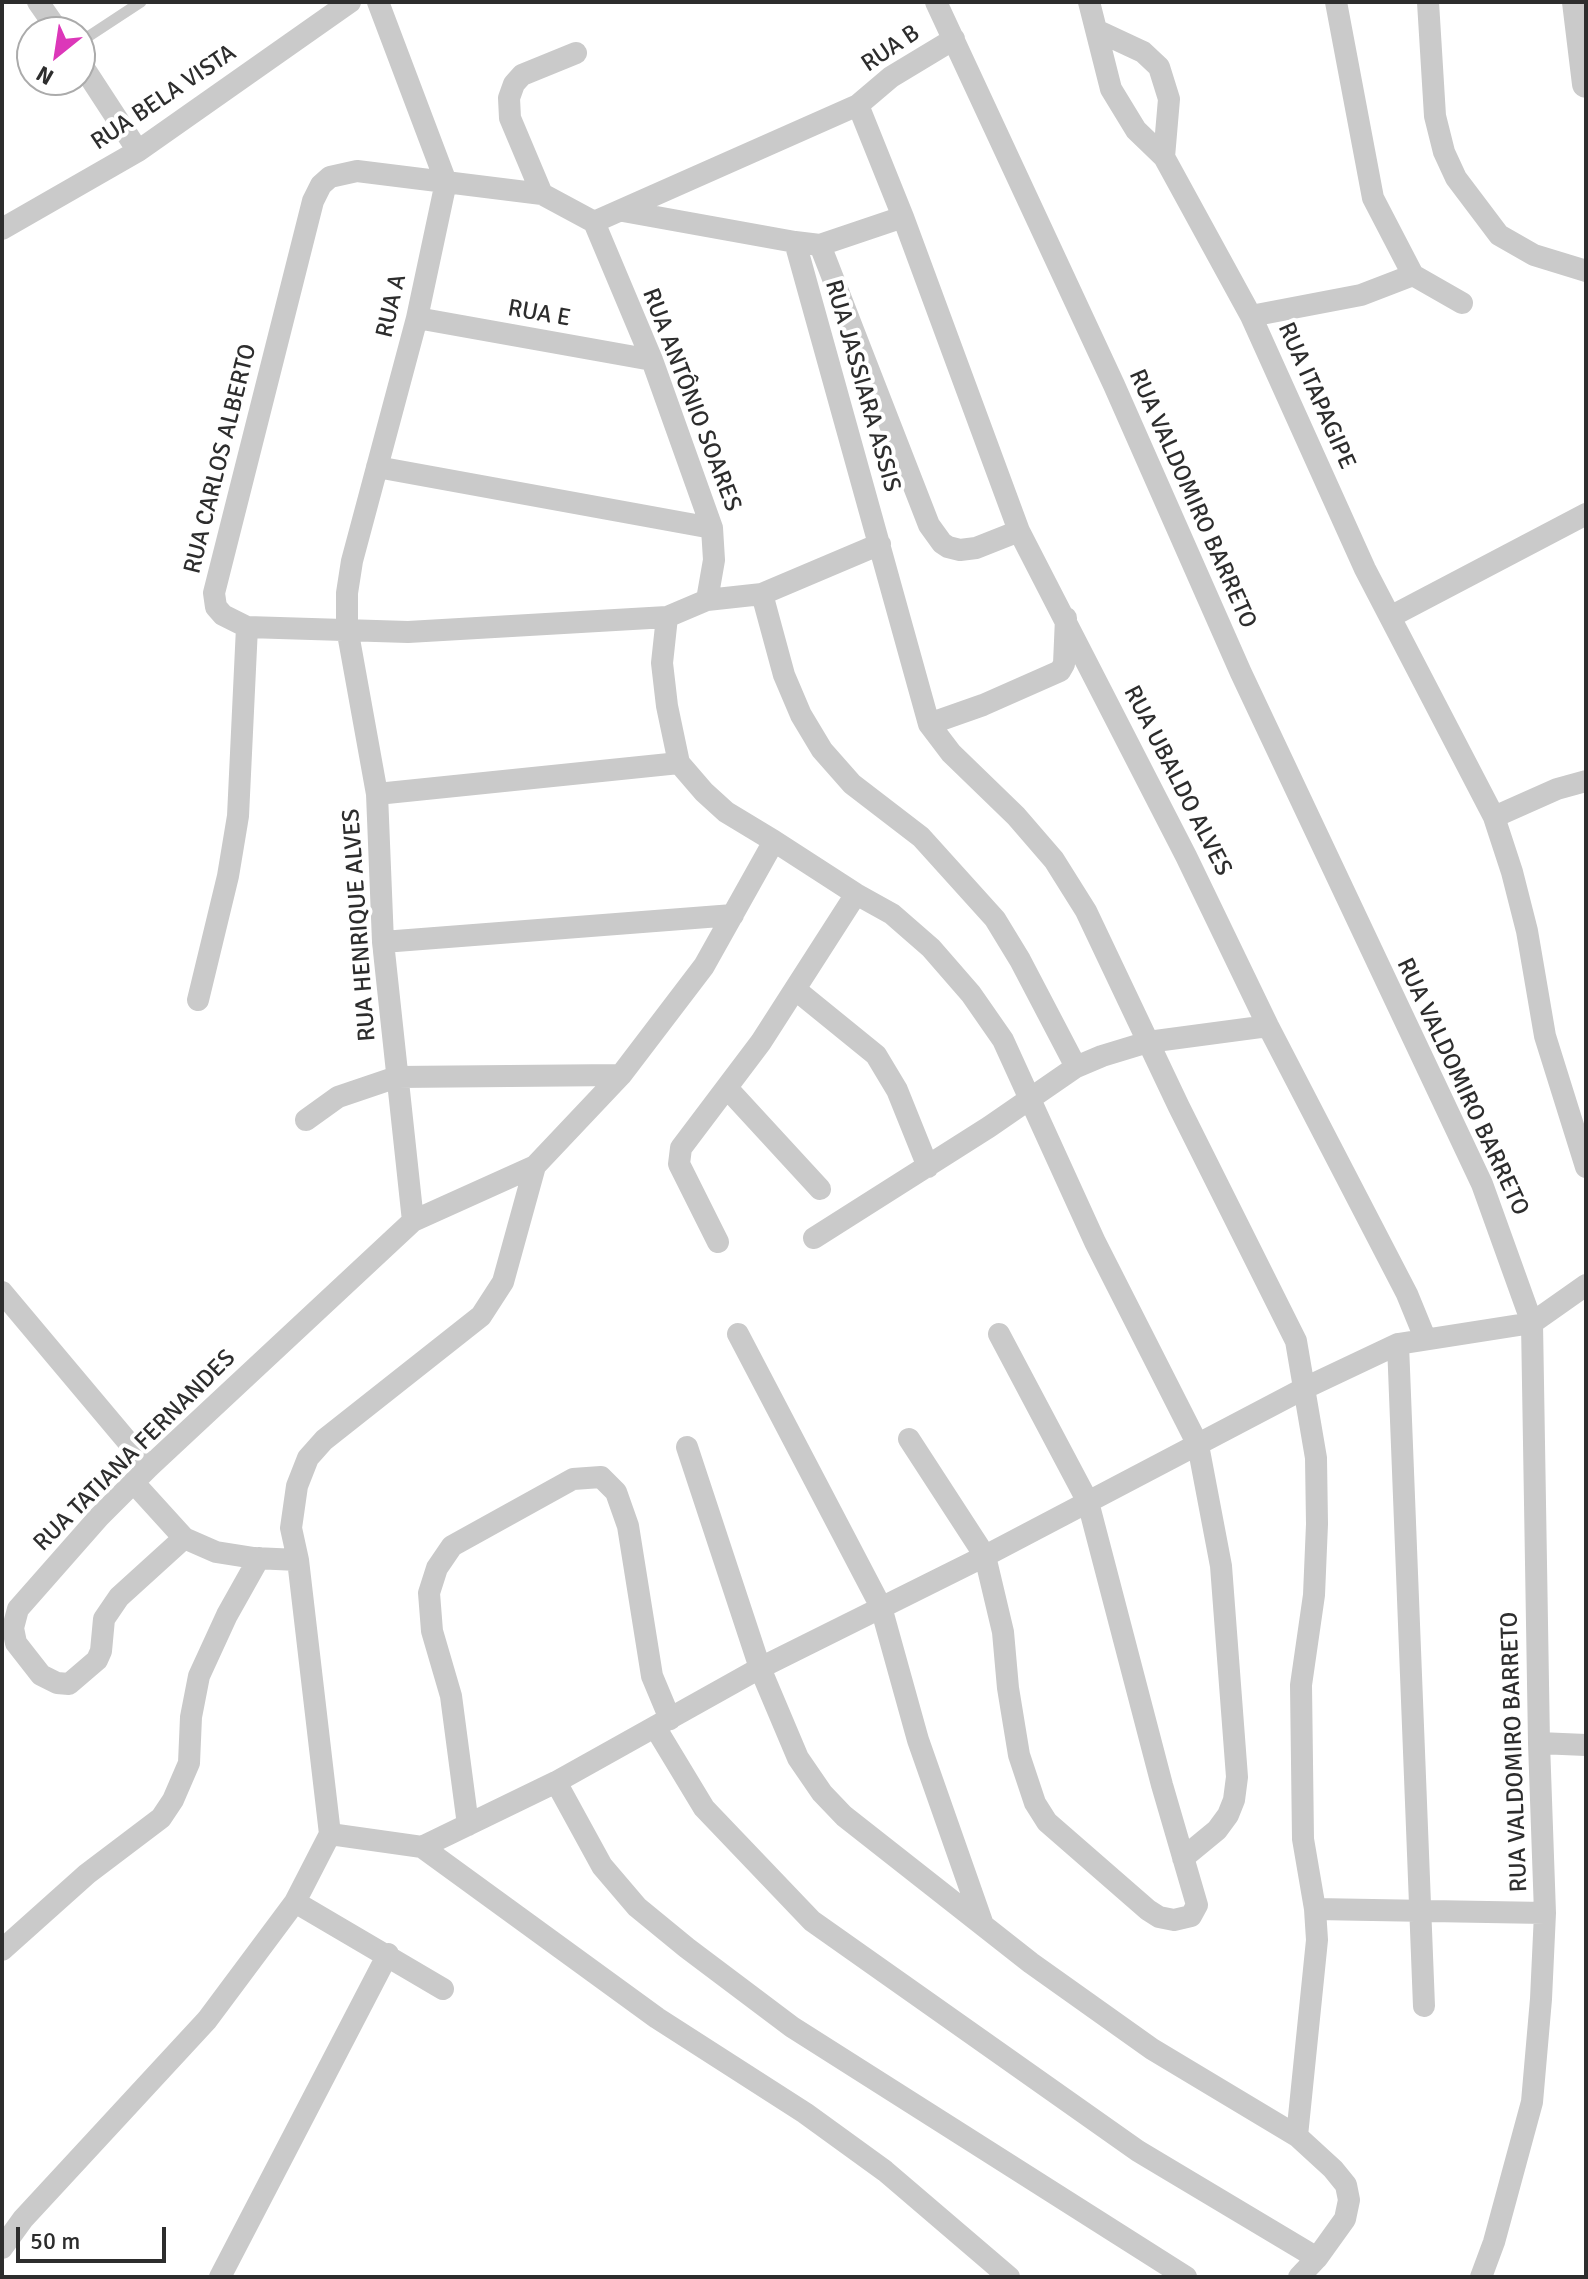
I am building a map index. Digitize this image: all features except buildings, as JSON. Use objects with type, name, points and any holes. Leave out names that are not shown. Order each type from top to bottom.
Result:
[{"type":"street","name":"RUA BELA VISTA","points":[[2,229],[138,151],[350,2]]},
{"type":"street","points":[[378,2],[446,182],[542,194],[594,222]]},
{"type":"street","name":"RUA VALDOMIRO BARRETO","points":[[936,2],[1114,385],[1241,673],[1482,1184],[1532,1323],[1545,1913],[1541,1999],[1532,2102],[1494,2242],[1481,2277]]},
{"type":"street","name":"RUA ITAPAGIPE","points":[[1089,2],[1111,89],[1136,130],[1164,157],[1251,316],[1365,569],[1494,817],[1527,931],[1545,1036],[1586,1167]]},
{"type":"street","points":[[1336,2],[1373,198],[1413,275],[1462,303]]},
{"type":"street","points":[[1428,2],[1435,116],[1444,152],[1456,178],[1499,235],[1534,255],[1586,271]]},
{"type":"street","points":[[1576,2],[1586,84]]},
{"type":"street","points":[[1098,31],[1143,52],[1159,67],[1169,99],[1164,157]]},
{"type":"street","name":"RUA B","points":[[594,222],[858,105],[891,77],[954,39]]},
{"type":"street","points":[[542,194],[510,118],[509,98],[514,84],[522,75],[576,53]]},
{"type":"street","points":[[96,87],[138,151]]},
{"type":"street","name":"RUA UBALDO ALVES","points":[[858,105],[1019,531],[1066,618],[1268,1026],[1407,1294],[1425,1338]]},
{"type":"street","name":"RUA CARLOS ALBERTO","points":[[247,627],[223,615],[216,607],[214,593],[313,201],[321,185],[330,177],[357,171],[446,182]]},
{"type":"street","name":"RUA A","points":[[347,628],[347,593],[352,561],[417,318],[446,182]]},
{"type":"street","points":[[623,211],[820,245],[906,226]]},
{"type":"street","name":"RUA ANTÔNIO SOARES","points":[[594,222],[652,360],[712,528],[714,560],[707,600]]},
{"type":"street","name":"RUA JASSIARA ASSIS","points":[[795,242],[929,724]]},
{"type":"street","points":[[820,245],[929,525],[942,543],[960,550],[976,548],[1019,531]]},
{"type":"street","points":[[1251,316],[1361,295],[1413,275]]},
{"type":"street","name":"RUA E","points":[[417,318],[652,360]]},
{"type":"street","points":[[377,467],[712,528]]},
{"type":"street","points":[[1390,617],[1586,514]]},
{"type":"street","points":[[198,1000],[228,876],[238,816],[247,627],[408,632],[667,617],[707,600],[762,594],[880,544]]},
{"type":"street","points":[[762,594],[784,675],[801,715],[822,750],[852,784],[921,837],[995,919],[1076,1067]]},
{"type":"street","points":[[667,617],[662,663],[679,763],[726,812],[892,914],[931,948],[971,994],[1003,1040],[1095,1242],[1198,1445],[1221,1566],[1237,1777],[1228,1815],[1217,1830],[1183,1858]]},
{"type":"street","points":[[1066,618],[1064,664],[1060,671],[983,705],[929,724],[951,753],[1016,816],[1054,860],[1086,911],[1296,1341],[1316,1458],[1317,1524],[1314,1595],[1301,1685],[1303,1839],[1317,1940],[1297,2136]]},
{"type":"street","name":"RUA HENRIQUE ALVES","points":[[347,628],[377,794],[383,942],[413,1221]]},
{"type":"street","points":[[377,794],[679,763]]},
{"type":"street","points":[[1494,817],[1557,789],[1586,781]]},
{"type":"street","points":[[2,2248],[23,2219],[207,2020],[295,1902],[330,1834],[298,1560],[291,1528],[297,1486],[308,1458],[324,1440],[481,1316],[503,1282],[535,1166],[621,1075],[704,966],[774,841]]},
{"type":"street","points":[[718,1242],[679,1164],[681,1148],[796,990],[856,894]]},
{"type":"street","points":[[383,942],[733,915]]},
{"type":"street","points":[[796,990],[876,1055],[897,1090],[928,1167]]},
{"type":"street","points":[[814,1238],[928,1167],[1076,1067],[1148,1042],[1268,1026]]},
{"type":"street","points":[[306,1120],[338,1097],[397,1077],[621,1075]]},
{"type":"street","points":[[727,1088],[820,1189]]},
{"type":"street","name":"RUA TATIANA FERNANDES","points":[[184,1538],[119,1597],[106,1614],[97,1660],[69,1684],[57,1683],[41,1675],[16,1643],[13,1628],[18,1609],[99,1517],[413,1221],[535,1166]]},
{"type":"street","points":[[422,1847],[556,1782],[760,1668],[985,1556],[1305,1388],[1398,1344],[1532,1323],[1586,1285]]},
{"type":"street","points":[[2,1292],[141,1475],[184,1538],[216,1552],[298,1560]]},
{"type":"street","points":[[738,1334],[881,1607],[918,1740],[983,1925]]},
{"type":"street","points":[[909,1439],[985,1556],[1003,1632],[1019,1755],[1035,1803],[1047,1822],[1148,1910],[1174,1920],[1191,1916],[1197,1905],[1088,1502],[999,1334]]},
{"type":"street","points":[[1398,1344],[1424,2006]]},
{"type":"street","points":[[687,1447],[760,1668],[798,1758],[822,1793],[844,1816],[1031,1963],[1152,2049],[1297,2136],[1333,2169],[1346,2185],[1349,2200],[1345,2219],[1299,2277]]},
{"type":"street","points":[[468,1825],[451,1696],[432,1631],[429,1593],[437,1568],[452,1546],[573,1479],[601,1477],[616,1492],[628,1526],[662,1723],[704,1808],[812,1921],[1138,2151],[1317,2258]]},
{"type":"street","points":[[2,1950],[87,1874],[161,1818],[173,1800],[189,1763],[191,1717],[199,1676],[221,1627],[259,1558]]},
{"type":"street","points":[[1539,1743],[1586,1745]]},
{"type":"street","points":[[556,1782],[602,1866],[637,1907],[687,1948],[792,2027],[1186,2277]]},
{"type":"street","points":[[330,1834],[422,1847],[657,2018],[805,2113],[874,2163],[1009,2277]]},
{"type":"street","points":[[295,1902],[443,1989]]},
{"type":"street","points":[[1315,1909],[1545,1913]]},
{"type":"street","points":[[220,2277],[388,1954]]},
{"type":"lane","points":[[96,32],[141,2]]}]
